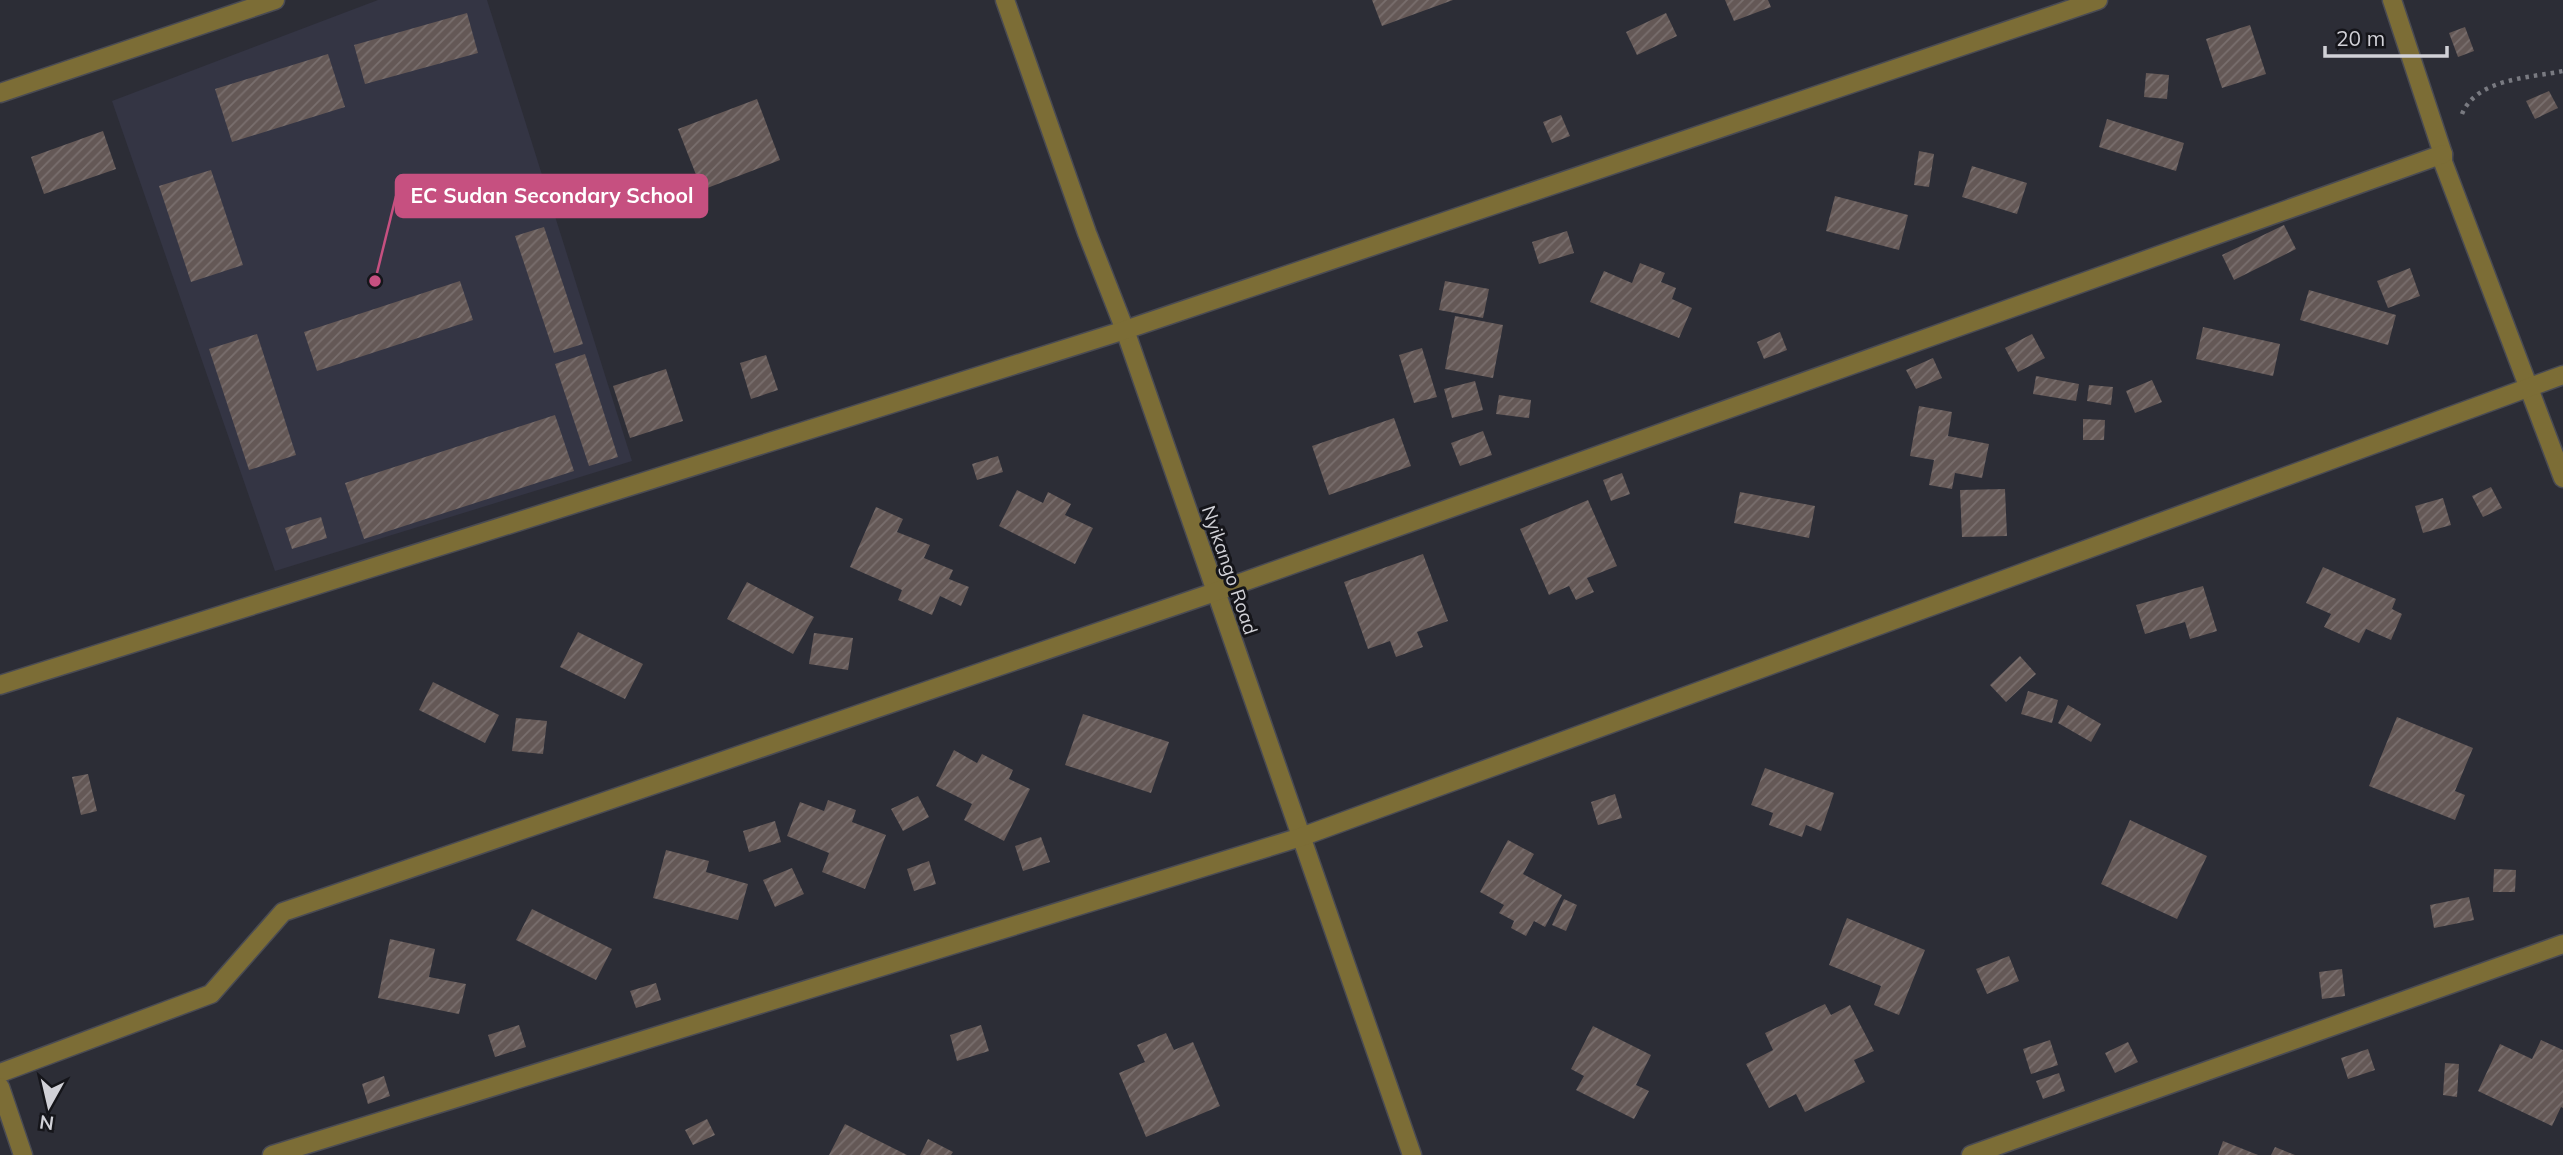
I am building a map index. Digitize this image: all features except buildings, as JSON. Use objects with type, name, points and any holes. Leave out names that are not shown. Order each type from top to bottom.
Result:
[{"type":"street","points":[[0,93],[275,0]]},
{"type":"street","name":"Nyikango Road","points":[[1005,0],[1087,233],[1125,330],[1412,1155]]},
{"type":"street","points":[[0,685],[1125,330],[2098,0]]},
{"type":"street","points":[[2392,0],[2443,158],[2563,478]]},
{"type":"street","points":[[0,1073],[211,994],[283,912],[1215,592],[2443,158]]},
{"type":"street","points":[[272,1155],[1301,837],[2563,375]]},
{"type":"street","points":[[1971,1155],[2563,944]]},
{"type":"street","points":[[0,1087],[23,1155]]},
{"type":"path","points":[[2443,158],[2464,109],[2485,88],[2563,71]]},
{"type":"shaded area","points":[[378,0],[487,0],[632,461],[275,571],[112,101]]},
{"type":"place","name":"EC Sudan Secondary School","points":[[375,281]]}]
